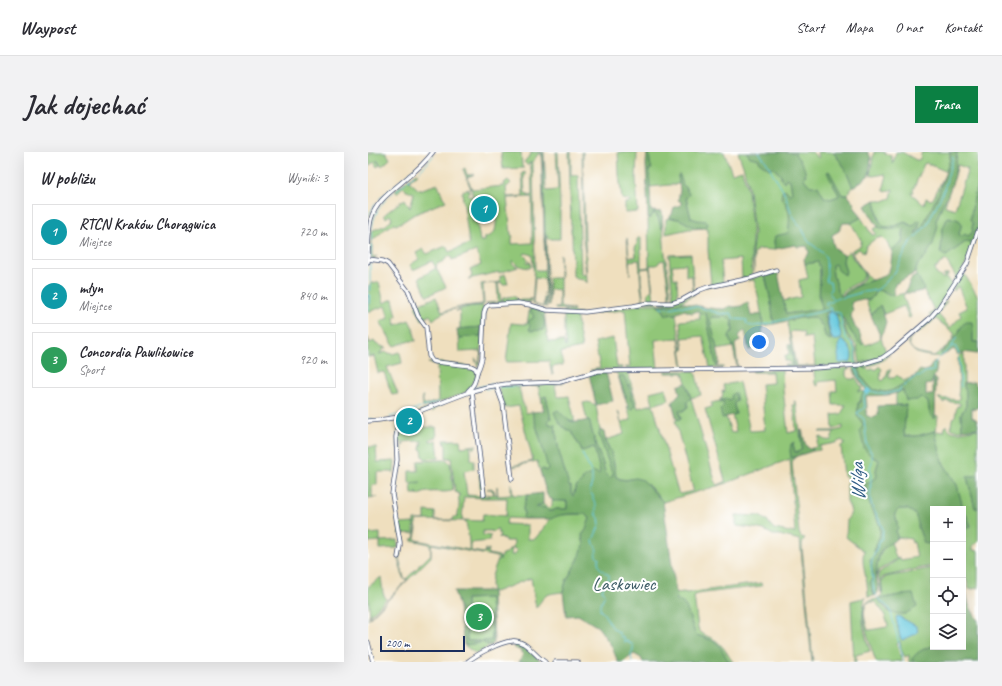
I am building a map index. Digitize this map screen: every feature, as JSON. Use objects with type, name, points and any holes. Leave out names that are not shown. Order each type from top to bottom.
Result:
[{"type":"street","points":[[368,262],[369,220],[374,210],[380,202],[419,167],[433,152]]},
{"type":"street","points":[[368,421],[399,417],[472,391],[496,386],[560,382],[590,372],[606,370],[848,367],[870,362],[882,358],[892,351],[933,315],[967,264],[978,231]]},
{"type":"street","points":[[368,259],[383,261],[388,264],[408,292],[419,319],[426,327],[428,353],[431,360],[436,362],[470,366],[475,368],[477,372]]},
{"type":"street","points":[[466,393],[475,383],[477,372],[481,364],[484,311],[489,305],[518,303],[547,310],[585,312],[633,306],[649,302],[672,303],[682,300],[708,287],[751,278],[776,270]]},
{"type":"street","points":[[496,386],[504,407],[512,479]]},
{"type":"street","points":[[472,391],[484,495]]},
{"type":"street","points":[[398,557],[400,542],[392,493],[397,460],[396,433],[399,417]]},
{"type":"street","points":[[467,662],[490,649],[510,641],[516,641],[523,643],[544,662]]},
{"type":"street","points":[[368,642],[373,662]]},
{"type":"street","points":[[555,662],[578,662]]},
{"type":"green space","points":[[368,152],[369,154],[372,154],[371,152],[386,152],[390,159],[382,166],[377,160],[376,161],[380,165],[377,167],[374,162],[368,167],[370,162]]},
{"type":"green space","points":[[501,152],[521,152],[522,166],[524,168],[503,169]]},
{"type":"green space","points":[[531,152],[540,152],[533,161],[535,268],[536,270],[545,269],[545,279],[535,278],[533,304],[543,307],[532,304],[534,277],[532,255],[525,253],[524,255],[528,259],[526,263],[528,264],[529,261],[530,262],[530,268],[520,266],[513,260],[513,264],[518,267],[499,273],[468,279],[472,276],[470,269],[481,265],[476,251],[452,260],[451,257],[447,257],[444,261],[437,264],[436,268],[432,261],[413,270],[410,265],[419,259],[416,253],[423,249],[427,254],[446,246],[449,252],[469,244],[462,193],[463,191],[469,189],[470,192],[468,194],[469,196],[471,195],[475,204],[476,218],[473,219],[473,222],[477,222],[480,241],[485,241],[485,237],[492,235],[495,230],[495,208],[476,202],[463,169],[465,168],[467,175],[474,174],[467,177],[472,189],[504,186],[504,183],[508,180],[511,183],[506,187],[507,197],[523,196],[522,173],[525,172],[525,193],[528,194],[528,196],[532,195],[531,168],[529,167],[531,162],[527,165],[524,162]],"holes":[[[532,197],[532,243],[512,244],[513,236],[511,235],[507,198]]]},
{"type":"green space","points":[[540,152],[542,152],[545,254]]},
{"type":"green space","points":[[543,152],[547,191],[558,189],[556,152],[558,152],[560,206],[560,239],[548,239],[546,234],[547,291],[546,308],[546,265]]},
{"type":"green space","points":[[569,152],[571,152],[571,176],[578,175],[581,274],[583,275],[586,274],[583,237],[583,152],[587,283],[584,280],[577,279],[573,276]]},
{"type":"green space","points":[[618,152],[637,152],[636,179],[638,212],[625,213],[625,203],[630,201],[622,199]]},
{"type":"green space","points":[[647,152],[649,152],[652,169],[649,169],[651,211],[662,212],[663,228],[661,228],[656,214],[654,213],[650,218],[648,218]]},
{"type":"green space","points":[[649,152],[724,152],[732,173],[742,170],[748,191],[752,226],[752,277],[742,278],[741,259],[721,261],[723,283],[704,286],[711,284],[708,228],[689,229],[666,234],[666,219],[678,219],[695,228],[697,220],[691,218],[686,198],[686,188],[678,176],[679,184],[650,187],[649,169],[651,168]]},
{"type":"green space","points":[[738,152],[746,152],[771,166],[780,175],[784,182],[786,178],[790,180],[792,192],[790,195],[785,189],[785,201],[790,214],[788,233],[774,241],[775,250],[757,249],[756,252],[754,252],[754,272],[752,251],[754,233],[749,190]]},
{"type":"green space","points":[[746,152],[797,152],[795,154],[802,163],[805,172],[804,179],[810,186],[818,186],[824,197],[830,199],[839,196],[828,175],[827,172],[829,171],[842,195],[847,194],[853,202],[860,214],[860,218],[851,223],[843,223],[839,231],[832,235],[835,247],[844,255],[843,262],[846,272],[844,275],[837,269],[835,264],[832,265],[833,276],[840,296],[846,294],[859,285],[878,278],[888,272],[890,269],[893,250],[902,243],[904,227],[889,230],[878,227],[865,206],[875,200],[879,220],[884,227],[895,226],[905,222],[912,226],[915,225],[917,221],[921,220],[915,234],[921,229],[939,193],[950,159],[950,152],[957,152],[954,179],[936,221],[937,229],[933,244],[926,256],[918,264],[915,273],[895,284],[893,296],[882,291],[875,291],[874,296],[869,300],[859,300],[851,303],[853,310],[851,316],[855,327],[859,331],[863,343],[862,345],[851,332],[844,319],[832,311],[826,312],[825,314],[831,340],[826,338],[822,326],[815,317],[800,318],[774,324],[765,275],[778,273],[786,314],[823,309],[819,292],[820,267],[818,262],[805,264],[804,259],[809,253],[807,246],[798,247],[795,245],[775,249],[775,236],[788,233],[789,219],[787,205],[781,198],[782,192],[785,189],[790,195],[792,192],[790,180],[786,178],[784,182],[773,167],[769,169],[759,162],[759,159],[750,157]]},
{"type":"green space","points":[[797,152],[812,152],[818,158],[817,152],[833,152],[843,165],[853,187],[847,194],[842,195],[829,171],[839,196],[830,199],[824,197],[818,187],[810,187],[804,179],[806,174],[795,154]]},
{"type":"green space","points":[[833,152],[868,152],[871,158],[869,175],[853,187],[843,165]]},
{"type":"green space","points":[[874,152],[885,152],[885,154],[891,156],[893,164],[896,152],[902,152],[916,160],[919,160],[922,152],[950,152],[950,159],[946,172],[926,163],[924,164],[913,190],[914,192],[911,193],[924,205],[926,198],[931,200],[933,199],[945,173],[939,193],[921,229],[914,235],[920,224],[912,226],[905,222],[895,226],[884,227],[879,220],[875,200],[883,201],[891,198],[893,189],[886,192],[883,190],[886,179],[885,174],[874,176],[870,175]]},
{"type":"green space","points":[[957,152],[978,152],[978,185],[976,190],[972,228],[973,232],[968,236],[961,237],[959,233],[962,224],[959,220],[949,217],[940,252],[946,256],[967,241],[973,243],[966,264],[955,282],[953,281],[956,277],[946,260],[935,268],[936,274],[944,279],[944,275],[948,273],[946,276],[953,285],[930,317],[929,315],[934,310],[915,273],[918,264],[926,256],[937,229],[936,221],[943,203],[947,198],[945,206],[955,209],[968,169],[958,165],[954,179]]},
{"type":"green space","points":[[416,173],[418,174],[409,181],[419,190],[438,184],[446,201],[385,229],[372,241],[372,256],[377,256],[374,259],[370,257],[371,231],[386,225],[392,219],[390,215],[386,218],[384,215],[405,199],[410,208],[414,193],[406,191],[403,187],[397,193],[395,190]]},
{"type":"green space","points":[[678,175],[680,175],[683,185],[689,194],[686,198],[691,218],[707,221],[708,225],[703,228],[695,228],[679,219],[669,218],[674,207],[681,205],[681,202],[678,200],[680,190]]},
{"type":"green space","points":[[978,185],[978,227],[973,243],[967,241],[946,256],[940,253],[942,231],[947,218],[949,217],[959,220],[962,224],[959,233],[961,237],[965,234],[968,236],[973,232],[973,223],[970,220],[974,197]]},
{"type":"green space","points":[[654,213],[658,218],[661,227],[663,228],[670,297],[669,302],[661,302],[669,301],[664,260],[660,261],[657,265],[650,265],[654,301],[657,302],[646,302],[649,298],[648,293],[652,290],[649,268],[641,269],[644,302],[638,304],[637,303],[643,300],[641,288],[639,260],[629,261],[630,275],[627,238],[629,257],[636,257],[635,248],[637,239],[641,237],[641,267],[649,267],[648,218],[650,218]]},
{"type":"green space","points":[[860,216],[872,235],[876,234],[873,229],[878,227],[896,229],[904,226],[902,243],[892,252],[882,237],[875,239],[866,246],[864,253],[859,249],[852,252],[852,250],[861,246],[860,243],[862,242],[851,223],[860,218]]},
{"type":"green space","points":[[850,251],[864,276],[862,279],[846,289],[840,296],[833,276],[832,265],[835,264],[837,269],[844,274],[846,272],[843,262],[844,255]]},
{"type":"green space","points":[[560,254],[561,278],[560,306],[562,308],[574,309],[573,310],[555,309],[559,308],[559,290],[550,289],[549,306],[548,305],[549,278],[560,278]]},
{"type":"green space","points":[[691,254],[694,291],[693,293],[692,276],[686,276],[686,264],[672,265],[674,279],[677,279],[678,300],[675,301],[673,299],[669,255]]},
{"type":"green space","points":[[818,262],[820,267],[819,299],[824,309],[786,314],[783,301],[801,297],[799,280],[808,278],[805,264]]},
{"type":"green space","points":[[436,268],[446,287],[427,296],[419,278]]},
{"type":"green space","points":[[775,271],[778,273],[765,276],[774,324],[762,326],[763,323],[754,280],[747,281]]},
{"type":"green space","points":[[864,271],[872,280],[858,285],[843,295],[863,280],[865,277]]},
{"type":"green space","points":[[505,274],[508,283],[503,285],[501,282],[498,283],[501,301],[503,298],[513,296],[517,300],[529,300],[531,298],[530,302],[504,303],[503,300],[501,303],[487,304],[486,303],[498,302],[497,283],[483,284],[484,305],[450,310],[437,316],[433,320],[430,315],[422,320],[415,306],[436,297],[442,312],[464,306],[482,304],[481,284],[500,282],[500,276]]},
{"type":"green space","points":[[962,274],[965,275],[978,297],[978,342],[973,342],[973,330],[960,328],[958,335],[952,339],[954,333],[936,319],[911,338],[909,344],[908,340],[934,316],[946,300],[947,301],[938,314],[950,328],[961,316],[959,312],[967,308],[958,286],[954,291],[953,289]]},
{"type":"green space","points":[[917,275],[924,288],[922,291],[905,293],[911,279]]},
{"type":"green space","points":[[373,282],[374,284],[379,282],[384,303],[393,299],[397,316],[394,317],[396,325],[409,320],[413,328],[416,341],[410,341],[394,346],[380,321],[389,318],[385,306],[371,312],[368,311],[369,285]]},
{"type":"green space","points":[[878,290],[890,296],[905,293],[903,296],[911,317],[909,318],[904,306],[884,314],[880,305],[871,315],[866,300],[870,300],[875,291]]},
{"type":"green space","points":[[695,294],[672,305],[659,304],[664,304]]},
{"type":"green space","points":[[543,296],[545,297],[543,307]]},
{"type":"green space","points":[[681,302],[708,308],[724,309],[730,306],[741,306],[748,302],[751,316],[762,314],[763,344],[749,350],[745,331],[743,331],[739,336],[740,341],[735,344],[737,367],[729,336],[731,332],[733,332],[732,320],[725,316],[712,317],[710,319],[719,357],[719,365],[716,365],[706,314],[699,313],[698,311],[692,313],[684,310],[676,314],[666,315],[663,310],[656,305],[672,305]]},
{"type":"green space","points":[[644,304],[659,304],[666,315],[676,314],[684,368],[678,367],[683,367],[679,338],[655,340],[658,369],[626,369],[626,367],[630,367],[625,310],[597,312]]},
{"type":"green space","points":[[880,305],[886,322],[881,338],[871,315]]},
{"type":"green space","points":[[482,306],[484,308],[482,315],[482,345],[480,360],[478,367],[475,359],[479,363],[481,351],[460,352],[459,338],[481,336],[481,327],[460,329],[460,310],[456,311],[469,307]]},
{"type":"green space","points":[[530,307],[544,311],[548,342],[563,341],[566,347],[564,311],[581,313],[576,314],[582,348],[561,352],[563,365],[552,367],[553,375],[549,361],[506,362],[511,323],[527,324]],"holes":[[[535,309],[543,330],[529,328],[531,325],[528,323],[534,317],[530,310]]]},
{"type":"green space","points":[[535,308],[544,318],[545,324],[543,330],[530,331],[530,325],[528,323],[534,317],[530,310]]},
{"type":"green space","points":[[832,311],[842,317],[846,334],[856,349],[857,364],[834,366],[787,367],[785,365],[791,364],[789,361],[785,361],[785,355],[789,355],[788,345],[790,345],[793,361],[792,366],[794,366],[787,321],[815,317],[822,326],[826,338],[831,340],[825,314],[826,312]],"holes":[[[792,331],[803,332],[804,338],[812,337],[815,366],[796,366],[790,333]]]},
{"type":"green space","points":[[699,313],[706,314],[717,367],[724,367],[723,368],[710,368],[703,336],[682,338],[683,351],[680,321],[700,319]]},
{"type":"green space","points":[[725,316],[732,320],[733,347],[717,350],[710,319],[711,317]]},
{"type":"green space","points":[[844,318],[851,332],[862,345],[863,343],[866,345],[881,338],[886,352],[891,350],[880,357],[860,363],[857,346],[847,334]]},
{"type":"green space","points":[[972,322],[973,342],[978,342],[978,354],[965,352],[958,355],[954,349],[942,356],[941,353],[958,334],[963,324]]},
{"type":"green space","points":[[481,327],[481,336],[458,338],[457,329]]},
{"type":"green space","points":[[368,338],[370,343],[374,341],[376,344],[386,348],[379,354],[386,352],[392,354],[400,352],[402,363],[387,367],[398,394],[392,395],[384,372],[378,373],[374,356],[368,357]]},
{"type":"green space","points":[[613,338],[617,367],[622,367],[622,369],[591,371],[590,370],[600,368],[595,342]]},
{"type":"green space","points":[[947,346],[941,353],[941,357],[925,355],[920,354],[916,352],[911,348],[917,352],[934,356]]},
{"type":"green space","points":[[964,354],[964,387],[966,392],[966,406],[961,414],[962,430],[957,430],[952,429],[950,426],[952,419],[955,416],[957,406],[960,406],[960,403],[944,401],[944,403],[938,398],[959,400],[958,358]]},
{"type":"green space","points":[[890,355],[878,363],[864,368],[870,370],[873,368],[876,370],[879,366],[882,369],[880,379],[883,381],[888,370],[890,369],[889,378],[894,378],[897,375],[903,381],[913,377],[891,391],[885,392],[872,389],[860,375],[859,368],[856,375],[853,367]]},
{"type":"green space","points":[[934,361],[937,363],[936,372],[931,384],[926,385],[926,395],[933,395],[933,382],[934,378],[936,379],[935,419],[930,413],[928,402],[921,397],[917,400],[906,401],[903,390],[889,395],[866,396],[866,415],[872,418],[877,416],[878,406],[906,405],[905,436],[917,436],[935,431],[942,461],[957,485],[962,506],[930,506],[930,542],[927,544],[924,543],[915,514],[907,509],[899,509],[895,513],[898,528],[896,531],[897,539],[885,547],[879,555],[876,575],[878,592],[875,596],[870,583],[873,576],[870,560],[875,555],[874,551],[880,535],[880,526],[871,509],[864,485],[877,477],[876,470],[879,460],[871,456],[864,448],[860,431],[863,424],[857,416],[858,403],[860,402],[862,394],[866,390],[856,375],[855,370],[860,368],[860,375],[872,389],[885,392],[891,391],[912,379],[920,370],[924,371],[929,369]]},
{"type":"green space","points":[[433,362],[467,366],[476,370],[476,378],[467,391],[462,394],[423,408],[422,396],[423,403],[425,405],[438,401],[437,364],[428,363]]},
{"type":"green space","points":[[850,369],[846,371],[846,376],[849,379],[854,379],[855,377],[862,388],[858,392],[864,392],[860,402],[858,403],[859,416],[863,424],[871,456],[879,460],[876,470],[877,477],[864,485],[871,509],[880,526],[880,534],[875,555],[870,560],[873,576],[872,591],[875,596],[868,597],[863,562],[864,551],[846,536],[847,520],[851,513],[847,502],[847,476],[844,476],[841,446],[845,444],[842,440],[820,446],[820,450],[813,451],[812,448],[817,447],[819,436],[826,440],[831,440],[834,432],[819,432],[820,431],[834,431],[843,429],[843,426],[833,429],[832,415],[841,414],[846,405],[833,405],[832,391],[837,391],[836,380],[818,382],[818,386],[815,384],[814,371]]},
{"type":"green space","points":[[753,370],[783,370],[783,389],[788,433],[796,431],[793,405],[795,405],[794,401],[796,401],[802,449],[795,452],[793,443],[792,458],[797,456],[793,459],[792,463],[799,533],[801,537],[805,538],[802,548],[813,662],[800,540],[773,535],[764,530],[737,526],[736,524],[736,515],[760,516],[774,529],[795,533],[790,459],[724,484],[663,502],[643,481],[639,479],[623,479],[616,477],[613,459],[606,440],[624,434],[618,411],[621,422],[631,420],[627,406],[631,409],[632,395],[629,384],[625,399],[617,373],[612,372],[636,372],[628,373],[638,408],[653,404],[650,392],[666,388],[669,400],[653,405],[678,492],[680,494],[693,491],[693,489],[675,420],[681,419],[679,410],[691,398],[716,484],[718,485],[725,482],[725,480],[705,409],[712,407],[711,403],[720,401],[719,402],[724,403],[722,418],[726,417],[731,433],[736,432],[732,415],[736,414],[734,404],[735,401],[732,399],[720,399],[723,397],[722,391],[725,392],[723,385],[739,382],[750,431],[765,430],[761,384],[773,383],[772,372],[752,372]]},
{"type":"green space","points":[[665,371],[695,371],[701,395],[691,398],[683,373],[665,373]]},
{"type":"green space","points":[[606,372],[613,401],[596,405],[589,374]]},
{"type":"green space","points":[[623,375],[630,389],[631,399],[633,399],[635,404],[633,409],[631,409],[627,404],[626,395],[619,378]]},
{"type":"green space","points":[[565,382],[555,385],[557,396],[569,396],[573,413],[574,422],[570,421],[565,429],[571,431],[582,451],[594,447],[600,471],[599,474],[584,477],[576,487],[573,496],[571,494],[571,487],[569,487],[559,452],[555,425],[549,424],[547,419],[551,419],[546,396],[541,398],[538,386],[530,386]]},
{"type":"green space","points":[[974,382],[978,387],[978,407],[975,409],[972,408],[972,417],[976,419],[978,428],[962,430],[961,414],[966,406],[966,392],[964,383]]},
{"type":"green space","points":[[686,383],[691,398],[687,402],[688,407],[683,411],[679,411],[681,419],[677,420],[672,402],[680,393],[678,386]]},
{"type":"green space","points":[[515,385],[515,387],[519,387],[526,413],[532,412],[549,469],[546,471],[543,469],[540,471],[537,461],[512,467],[533,461],[519,406],[505,408],[498,386]]},
{"type":"green space","points":[[903,390],[906,398],[921,397],[928,402],[929,411],[935,418],[935,415],[938,416],[936,431],[944,432],[945,426],[956,432],[978,429],[978,475],[967,477],[975,508],[978,508],[978,542],[973,545],[973,550],[978,551],[978,588],[969,588],[966,578],[966,528],[971,526],[966,515],[966,506],[962,506],[957,485],[942,461],[935,431],[917,436],[905,436],[906,405],[896,405],[896,394]]},
{"type":"green space","points":[[735,393],[737,401],[735,401],[734,405],[736,414],[722,418],[720,409],[724,404],[719,402],[726,399],[732,399],[731,396]]},
{"type":"green space","name":"Laskowiec","points":[[546,396],[551,419],[548,420],[549,424],[555,425],[559,452],[573,496],[576,487],[584,477],[593,471],[599,474],[600,471],[594,447],[582,451],[571,431],[558,422],[554,412],[558,410],[566,418],[574,422],[589,420],[606,475],[610,478],[613,475],[599,435],[600,430],[604,432],[606,443],[611,452],[616,477],[626,480],[635,478],[643,480],[663,502],[677,600],[682,602],[686,607],[695,633],[714,641],[719,645],[729,662],[643,662],[641,658],[634,654],[623,662],[618,662],[611,645],[598,627],[578,615],[566,616],[563,592],[566,581],[578,560],[584,545],[582,535],[586,530],[590,518],[585,514],[563,515],[551,519],[524,519],[523,517],[523,508],[527,495],[543,493],[543,504],[535,506],[536,507],[546,508],[548,511],[567,509],[567,501],[553,501],[549,498],[540,471],[543,469],[546,471],[548,469],[532,412],[544,411],[541,398]]},
{"type":"green space","points":[[588,402],[596,405],[600,430],[599,435],[613,475],[610,478],[606,475],[589,420],[587,420],[583,403]]},
{"type":"green space","points":[[444,404],[434,408],[434,411],[432,412],[431,410],[401,419],[399,428],[436,427],[437,437],[430,439],[430,441],[437,441],[439,458],[425,459],[422,450],[420,449],[422,441],[398,442],[398,448],[402,449],[402,446],[403,450],[398,449],[397,441],[399,425],[401,418]]},
{"type":"green space","points":[[801,430],[806,445],[809,449],[812,448],[813,451],[791,458],[791,444],[794,442],[793,445],[795,452],[802,449]]},
{"type":"green space","points":[[444,440],[460,440],[461,447],[477,445],[473,449],[472,446],[470,446],[471,460],[474,460],[474,469],[464,471],[467,495],[481,496],[480,474],[485,496],[489,496],[487,493],[489,495],[494,494],[492,489],[487,489],[491,488],[494,490],[495,495],[497,495],[497,486],[498,496],[511,495],[511,483],[513,495],[527,495],[523,508],[524,519],[507,518],[506,524],[528,525],[528,539],[535,539],[552,517],[558,515],[585,514],[590,518],[586,530],[582,535],[584,545],[578,560],[566,581],[563,592],[553,593],[546,596],[536,608],[531,578],[495,592],[492,591],[492,579],[498,559],[497,557],[432,544],[431,554],[430,544],[411,540],[414,538],[416,528],[414,520],[418,520],[425,520],[425,511],[435,512],[435,520],[453,520],[454,517],[457,517],[459,510],[458,498],[460,496],[455,492],[451,458],[446,458],[446,445]],"holes":[[[464,497],[507,498],[506,516],[483,514],[482,521],[463,520]],[[418,520],[466,521],[469,550],[416,540],[415,538],[417,529],[416,522]],[[496,529],[500,534],[499,538],[505,539],[505,541],[514,541],[513,548],[517,550],[515,555],[511,555],[512,548],[509,549],[507,553],[502,554],[500,560],[499,556],[488,554],[489,549],[486,553],[486,549],[484,553],[471,551],[471,543],[490,541],[489,538],[491,536],[483,535],[483,531],[493,532]]]},
{"type":"green space","points":[[368,447],[376,447],[377,462],[395,461],[394,473],[377,472],[377,485],[372,485],[372,497],[377,497],[368,498],[369,455]]},
{"type":"green space","points":[[447,460],[450,463],[453,486],[452,491],[427,492],[418,495],[417,492],[417,494],[412,494],[411,484],[421,482],[409,483],[409,471],[418,471],[418,461]]},
{"type":"green space","points":[[978,475],[978,508],[975,508],[967,477]]},
{"type":"green space","points":[[552,499],[567,501],[567,509],[548,511],[542,507],[535,506],[543,504],[550,508],[552,505]]},
{"type":"green space","points":[[899,509],[907,509],[915,514],[927,544],[930,542],[930,566],[883,577],[880,581],[882,589],[881,593],[879,573],[881,571],[900,558],[901,560],[917,557],[914,542],[912,543],[911,539],[899,537],[897,539],[895,512]]},
{"type":"green space","points":[[966,515],[971,526],[966,528]]},
{"type":"green space","points":[[414,523],[414,533],[399,534],[400,529],[398,524]]},
{"type":"green space","points":[[380,533],[380,541],[368,542],[368,534]]},
{"type":"green space","points":[[398,540],[398,548],[380,549],[380,541]]},
{"type":"green space","points":[[891,542],[896,558],[900,557],[879,570],[877,575],[877,567],[880,556],[885,547]]},
{"type":"green space","points":[[431,554],[431,557],[368,620],[368,619],[408,579],[406,579],[419,566],[419,564]]},
{"type":"green space","points":[[399,558],[404,578],[406,579],[403,578]]},
{"type":"green space","points":[[930,569],[930,647],[926,648],[912,659],[913,662],[909,662],[909,655],[905,657],[901,650],[900,641],[897,644],[902,662],[876,662],[865,624],[864,613],[868,630],[888,626],[880,607],[875,602],[867,603],[869,601],[877,599],[890,613],[905,614],[900,595],[884,598],[880,597],[882,595],[883,579],[891,576]],"holes":[[[898,616],[916,626],[918,631],[902,640],[896,617]]]},
{"type":"green space","points":[[381,577],[383,593],[386,599],[368,617],[370,614],[368,587]]},
{"type":"green space","points":[[761,583],[762,586],[697,594],[694,596],[698,628],[702,633],[721,645],[733,662],[729,662],[708,639],[695,633],[686,607],[677,600],[676,593]]},
{"type":"green space","points":[[454,591],[492,591],[494,642],[492,645],[483,643],[482,641],[492,640],[490,598],[466,599],[467,641],[481,641],[480,643],[464,645],[459,607]]},
{"type":"green space","points":[[966,591],[969,605],[978,621],[978,662],[913,662],[912,659],[921,651],[930,647],[930,650],[966,650]]},
{"type":"green space","points":[[913,594],[917,607],[905,614],[890,613],[888,609],[877,599],[880,597],[884,598]]},
{"type":"green space","points":[[864,597],[863,625],[870,651],[856,655],[856,662],[854,662],[851,601]]},
{"type":"green space","points":[[490,598],[492,641],[482,641],[483,643],[492,645],[476,654],[464,645],[480,643],[480,641],[467,641],[466,599]]},
{"type":"green space","points":[[517,642],[524,646],[540,660],[540,662],[519,662],[523,655],[521,651],[513,647]]},
{"type":"water","points":[[831,312],[836,315],[842,338],[838,340],[833,340],[830,332],[827,316],[828,313]]},
{"type":"water","points":[[841,340],[850,350],[852,356],[850,362],[840,363],[838,361],[838,346]]},
{"type":"water","points":[[898,616],[916,626],[918,630],[916,634],[902,640],[896,617]]},
{"type":"waterway","name":"Wilga","points":[[759,152],[785,194],[791,212],[809,242],[824,254],[826,258],[826,278],[827,282],[830,282],[830,292]]},
{"type":"waterway","points":[[420,171],[434,155]]},
{"type":"waterway","points":[[842,298],[877,290],[895,272],[909,244],[927,225],[944,190],[953,157]]},
{"type":"waterway","points":[[410,172],[415,169]]},
{"type":"waterway","points":[[398,183],[408,174]]},
{"type":"waterway","points":[[408,181],[414,175]]},
{"type":"waterway","points":[[397,190],[406,182]]},
{"type":"waterway","points":[[379,199],[392,188]]},
{"type":"waterway","points":[[389,197],[394,192]]},
{"type":"waterway","points":[[372,229],[377,212],[387,198]]},
{"type":"waterway","points":[[368,216],[376,203]]},
{"type":"waterway","points":[[371,253],[372,231]]},
{"type":"waterway","points":[[370,262],[370,282]]},
{"type":"waterway","points":[[369,311],[370,284]]},
{"type":"waterway","name":"Wilga","points":[[830,294],[834,299]]},
{"type":"waterway","name":"Wilga","points":[[840,298],[834,299],[832,302],[826,302],[826,305],[832,312],[840,313],[846,339],[852,343],[855,351],[855,363]]},
{"type":"waterway","points":[[660,306],[670,308],[679,306],[699,307],[721,314],[731,313],[734,319],[747,320],[746,323],[750,326],[764,325],[831,309]]},
{"type":"waterway","points":[[940,357],[950,348],[957,338]]},
{"type":"waterway","points":[[953,346],[955,346],[959,354]]},
{"type":"waterway","points":[[959,357],[961,387]]},
{"type":"waterway","points":[[856,368],[858,376],[868,391],[887,394],[899,391],[901,387],[916,376],[919,377],[925,372],[933,371],[933,365],[937,360]]},
{"type":"waterway","points":[[473,388],[492,384]]},
{"type":"waterway","points":[[498,387],[517,386]]},
{"type":"waterway","points":[[519,386],[524,386]]},
{"type":"waterway","points":[[485,389],[495,388]]},
{"type":"waterway","name":"Wilga","points":[[865,394],[865,407],[857,413],[864,419],[867,445],[872,454],[872,462],[870,467],[870,499],[873,509],[883,529],[882,537],[873,556],[871,565],[874,592],[877,596]]},
{"type":"waterway","points":[[423,407],[439,402]]},
{"type":"waterway","points":[[406,412],[421,408]]},
{"type":"waterway","points":[[390,417],[397,415]]},
{"type":"waterway","points":[[582,453],[592,474],[590,492],[596,504],[596,514],[599,518],[600,524],[593,540],[597,550],[596,555],[599,559],[599,567],[609,575],[609,578],[602,591],[604,593]]},
{"type":"waterway","points":[[605,595],[600,604],[600,610],[612,627],[619,632],[619,635]]},
{"type":"waterway","name":"Wilga","points":[[878,598],[890,609],[904,662]]},
{"type":"waterway","points":[[620,637],[622,636],[624,638],[624,642],[627,641],[632,644]]},
{"type":"waterway","points":[[632,662],[631,654],[633,651],[633,645]]},
{"type":"place","name":"RTCN Kraków Chorągwica","points":[[484,209]]},
{"type":"place","name":"młyn","points":[[409,421]]},
{"type":"place","name":"Concordia Pawlikowice","points":[[479,617]]}]
